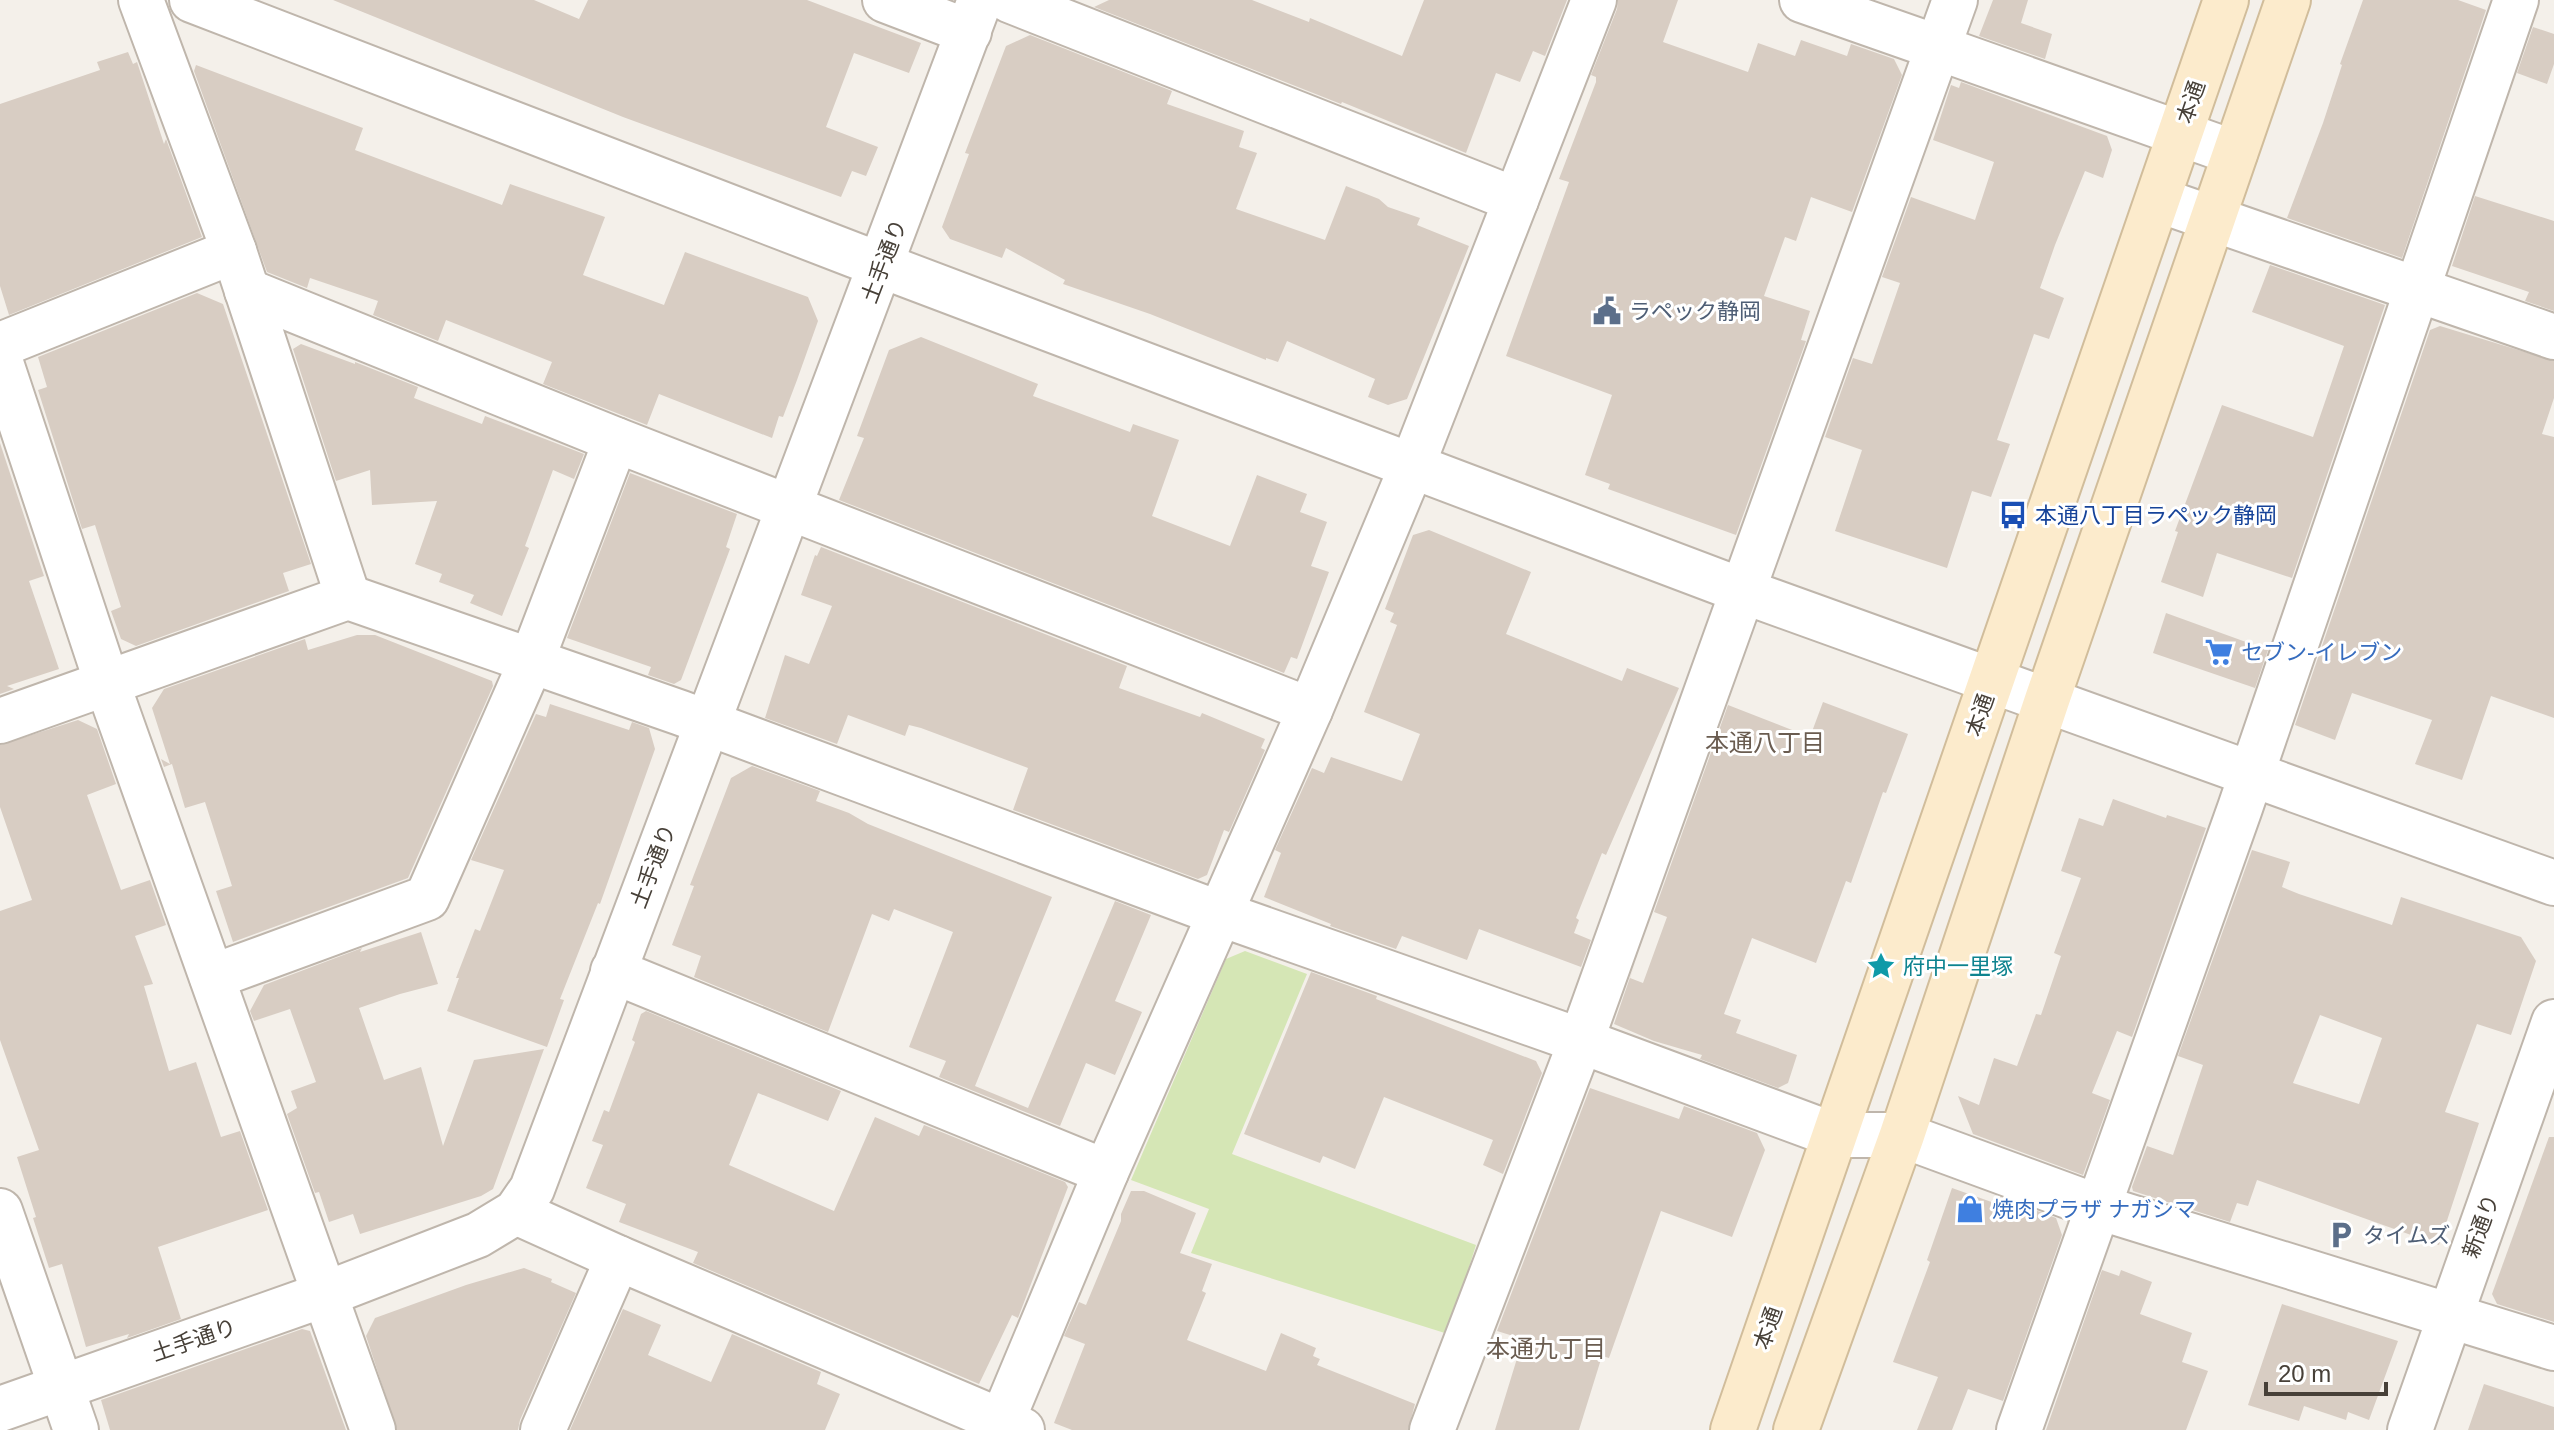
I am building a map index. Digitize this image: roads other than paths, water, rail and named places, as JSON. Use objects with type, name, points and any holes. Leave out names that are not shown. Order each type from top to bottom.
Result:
[{"type":"main road","name":"本通","points":[[1733,1430],[2226,0]]},
{"type":"main road","points":[[1796,1430],[1902,1135],[2047,700],[2288,0]]},
{"type":"street","points":[[141,0],[241,271],[348,597]]},
{"type":"street","points":[[192,0],[882,266],[1743,591],[2554,883]]},
{"type":"street","points":[[885,0],[974,16]]},
{"type":"street","points":[[1009,0],[1516,200]]},
{"type":"street","points":[[516,1212],[1012,1426],[1106,1172],[1310,710],[1412,466],[1594,0]]},
{"type":"street","points":[[1802,0],[2235,153]]},
{"type":"street","points":[[1432,1430],[1581,1041],[1955,0]]},
{"type":"street","points":[[2019,1430],[2252,774],[2516,0]]},
{"type":"street","name":"土手通り","points":[[0,1409],[323,1295],[478,1235],[516,1212],[532,1189],[974,16]]},
{"type":"street","points":[[2159,200],[2554,337]]},
{"type":"street","points":[[0,345],[241,271],[616,440],[1310,710]]},
{"type":"street","points":[[0,360],[107,683],[373,1430]]},
{"type":"street","points":[[212,977],[427,898],[531,662],[616,440]]},
{"type":"street","points":[[0,721],[348,597],[708,723],[1218,913],[1581,1041],[1834,1135],[1902,1135],[2098,1207],[2554,1348]]},
{"type":"street","points":[[613,971],[1106,1172]]},
{"type":"street","name":"新通り","points":[[2410,1430],[2554,1022]]},
{"type":"street","points":[[0,1211],[76,1430]]},
{"type":"street","points":[[543,1430],[618,1258]]},
{"type":"place","name":"ラペック静岡","points":[[1607,311]]},
{"type":"place","name":"本通八丁目ラペック静岡","points":[[2013,515]]},
{"type":"place","name":"セブン-イレブン","points":[[2219,652]]},
{"type":"place","name":"府中一里塚","points":[[1881,966]]},
{"type":"place","name":"焼肉プラザ ナガシマ","points":[[1970,1209]]},
{"type":"place","name":"タイムズ","points":[[2341,1235]]},
{"type":"district","name":"本通八丁目","points":[[1765,742]]},
{"type":"district","name":"本通九丁目","points":[[1546,1348]]}]
